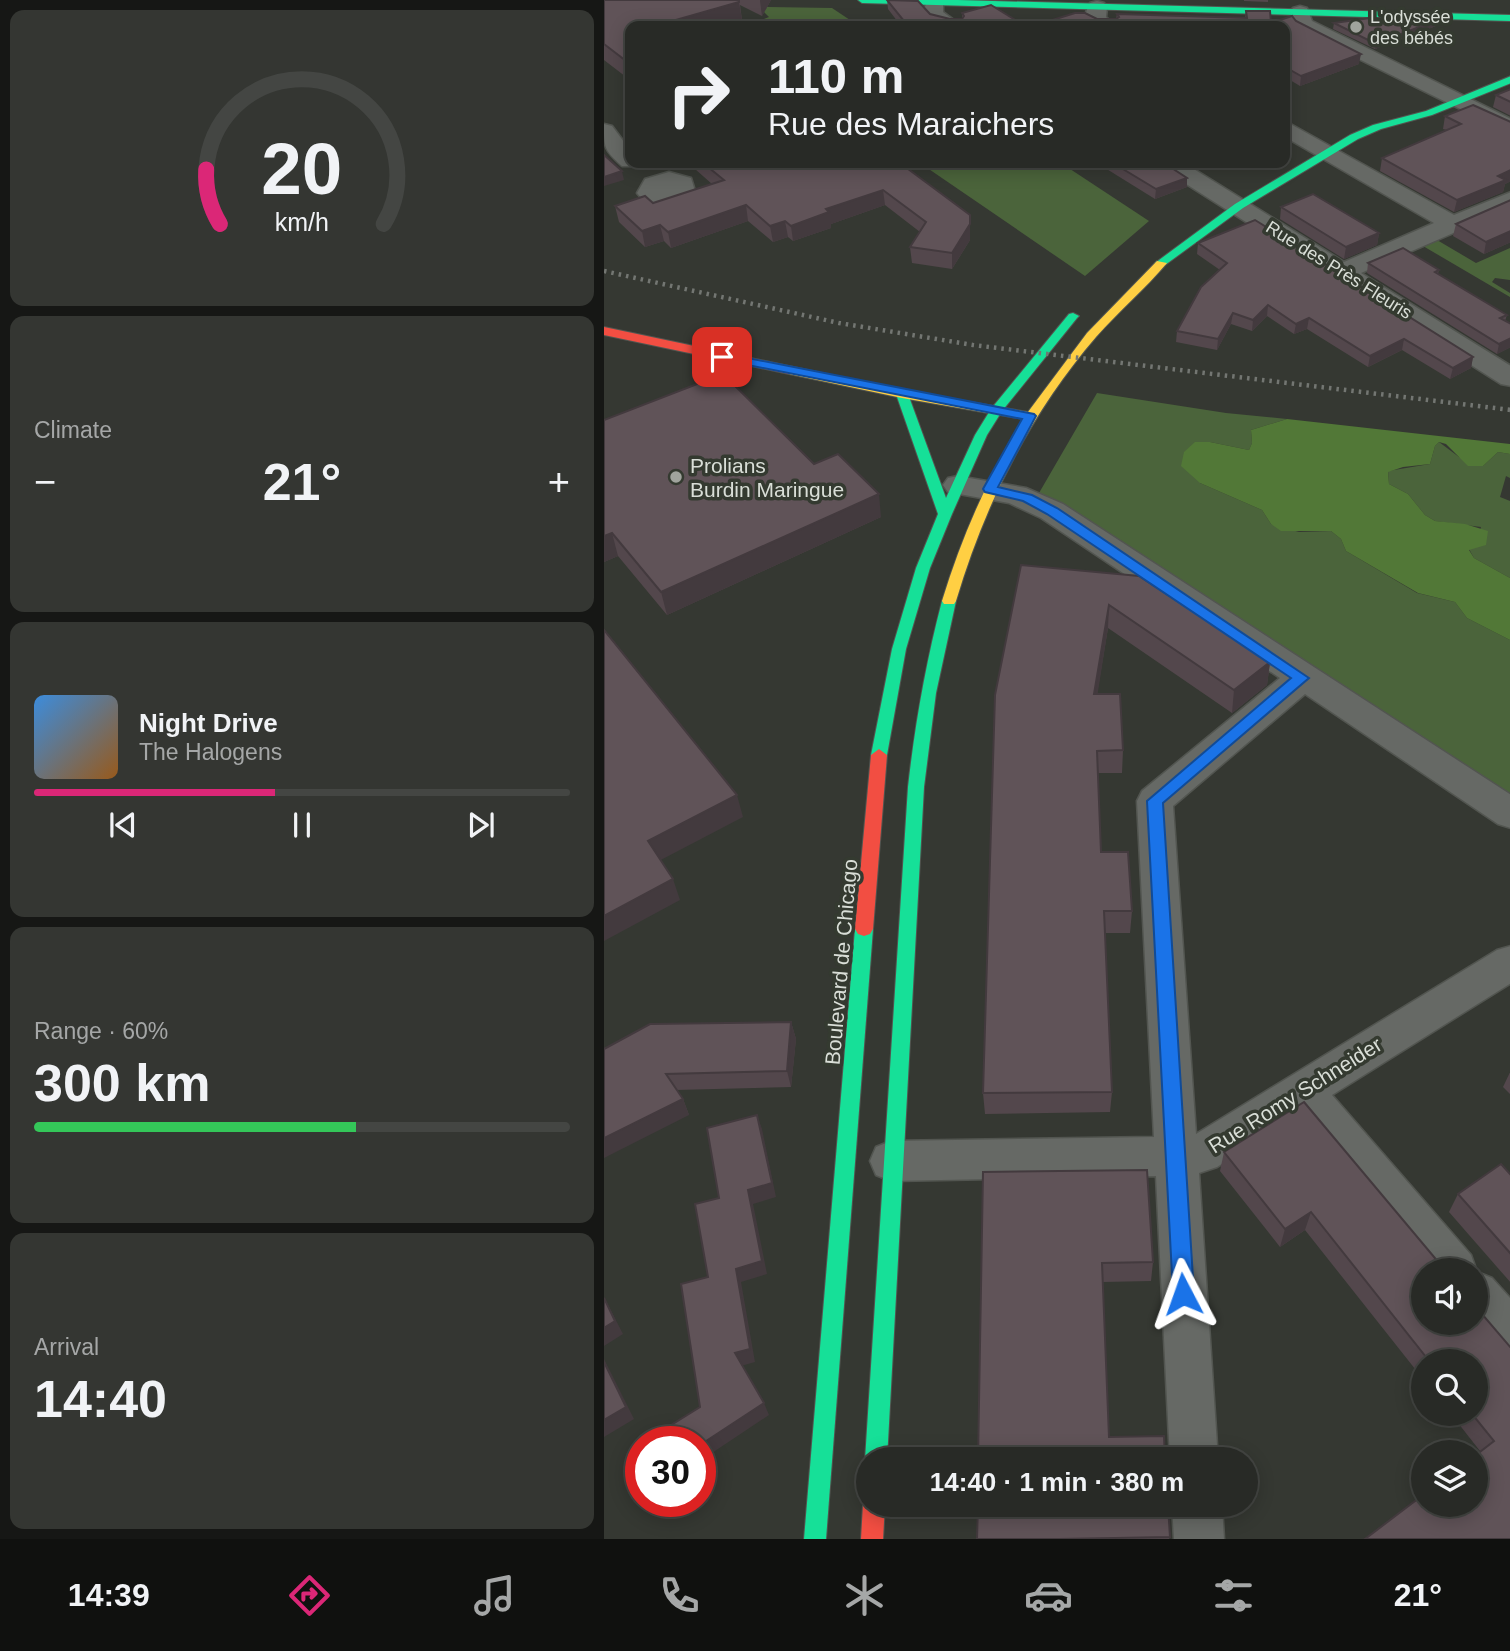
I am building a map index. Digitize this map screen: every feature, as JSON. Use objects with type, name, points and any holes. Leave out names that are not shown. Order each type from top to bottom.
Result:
[{"type":"main road","points":[[862,0],[1054,3],[1097,7],[1510,18]]},
{"type":"main road","points":[[1290,159],[1319,142],[1434,94],[1510,79]]},
{"type":"main road","points":[[1319,142],[1401,122],[1434,94]]},
{"type":"main road","points":[[877,1447],[891,1161],[923,724],[938,640],[956,576],[990,489],[1029,416],[1095,329],[1136,285],[1180,247],[1225,197],[1275,168]]},
{"type":"main road","name":"Boulevard de Chicago","points":[[815,1539],[878,758],[903,636],[923,568],[981,435],[997,409],[1089,301]]},
{"type":"main road","points":[[604,331],[902,394],[1029,416]]},
{"type":"main road","points":[[902,394],[945,514]]},
{"type":"main road","points":[[872,1539],[873,1517]]},
{"type":"street","points":[[935,3],[933,14],[944,21]]},
{"type":"street","points":[[1097,7],[1096,19],[1099,21]]},
{"type":"street","points":[[1300,12],[1303,24],[1434,94],[1510,128]]},
{"type":"street","points":[[1290,130],[1319,142],[1453,224]]},
{"type":"street","points":[[604,131],[625,157]]},
{"type":"street","points":[[638,168],[655,182]]},
{"type":"street","name":"Rue des Près Fleuris","points":[[1177,168],[1510,377]]},
{"type":"street","points":[[1342,272],[1510,199]]},
{"type":"street","points":[[958,485],[1027,498],[1052,511],[1510,814]]},
{"type":"street","points":[[1193,1447],[1155,801],[1302,678]]},
{"type":"street","name":"Rue Romy Schneider","points":[[891,1161],[1174,1156],[1202,1153],[1510,962]]},
{"type":"street","points":[[1303,1092],[1446,1258]]},
{"type":"street","points":[[1488,1308],[1510,1335]]},
{"type":"street","points":[[1198,1517],[1199,1539]]},
{"type":"green space","points":[[767,7],[832,8],[852,21],[759,21],[769,17],[764,12]]},
{"type":"green space","points":[[927,168],[1069,168],[1149,221],[1085,276]]},
{"type":"green space","points":[[1437,240],[1476,263],[1510,248],[1510,280],[1495,278],[1492,282],[1510,293],[1510,297],[1423,246]]},
{"type":"green space","points":[[1097,393],[1226,413],[1287,419],[1251,430],[1252,443],[1249,450],[1210,442],[1200,483],[1262,510],[1271,524],[1299,532],[1331,531],[1341,539],[1346,551],[1417,593],[1455,602],[1467,618],[1510,640],[1510,798],[1039,493]]},
{"type":"green space","points":[[1287,419],[1510,444],[1510,454],[1498,452],[1483,466],[1468,466],[1446,444],[1439,442],[1435,446],[1430,464],[1403,467],[1388,472],[1389,484],[1408,494],[1425,515],[1435,521],[1465,524],[1488,531],[1486,545],[1469,550],[1474,558],[1510,578],[1510,640],[1467,618],[1455,602],[1418,593],[1346,551],[1341,539],[1331,531],[1281,531],[1271,524],[1262,510],[1200,483],[1181,466],[1184,452],[1195,442],[1210,442],[1249,450],[1252,443],[1251,430]]},
{"type":"green space","points":[[1439,442],[1459,457],[1483,466],[1498,452],[1510,454],[1510,478],[1506,476],[1500,497],[1510,501],[1510,578],[1474,558],[1469,549],[1476,546],[1481,527],[1435,521],[1425,515],[1408,494],[1389,484],[1388,471],[1430,464],[1435,446]]},
{"type":"building","points":[[604,0],[739,0],[672,21],[625,21],[625,60],[604,44]]},
{"type":"building","points":[[887,0],[918,1],[930,14],[950,19],[962,19],[962,13],[991,5],[1017,21],[904,21]]},
{"type":"building","points":[[1246,11],[1270,11],[1271,21],[1049,21],[1075,13],[1085,13],[1097,19],[1116,19],[1119,17],[1117,14],[1247,18]]},
{"type":"building","points":[[1292,16],[1296,21],[1361,54],[1301,76],[1290,70],[1290,21],[1277,21]]},
{"type":"building","points":[[1370,18],[1437,20],[1376,44],[1334,23]]},
{"type":"building","points":[[1511,89],[1511,102],[1496,95]]},
{"type":"building","points":[[1473,105],[1511,122],[1511,170],[1498,176],[1506,180],[1457,200],[1382,158],[1461,124],[1445,116]]},
{"type":"building","points":[[604,155],[622,171],[604,177]]},
{"type":"building","points":[[709,168],[907,168],[970,215],[970,224],[952,253],[910,247],[926,222],[883,190],[826,209],[829,212],[791,226],[785,221],[770,226],[746,205],[668,232],[660,225],[642,231],[615,206],[645,196],[653,203],[724,180]]},
{"type":"building","points":[[1121,168],[1172,168],[1187,178],[1156,189]]},
{"type":"building","points":[[1313,194],[1379,233],[1346,247],[1281,207]]},
{"type":"building","points":[[1511,200],[1511,231],[1486,242],[1456,224]]},
{"type":"building","points":[[1255,220],[1473,357],[1453,368],[1404,339],[1370,356],[1309,318],[1296,324],[1268,305],[1253,320],[1233,313],[1218,339],[1177,331],[1201,287],[1227,263],[1198,243]]},
{"type":"building","points":[[1403,248],[1439,270],[1435,272],[1507,315],[1500,318],[1511,324],[1511,338],[1499,344],[1368,263]]},
{"type":"building","points":[[723,374],[814,464],[838,454],[879,494],[661,592],[612,533],[604,536],[604,420]]},
{"type":"building","points":[[1021,565],[1139,576],[1270,662],[1234,690],[1109,605],[1094,694],[1120,694],[1123,750],[1097,751],[1101,852],[1128,852],[1132,911],[1104,911],[1112,1092],[983,1093],[995,695]]},
{"type":"building","points":[[604,630],[737,795],[648,841],[673,879],[604,916]]},
{"type":"building","points":[[791,1022],[787,1071],[666,1074],[683,1099],[604,1138],[604,1049],[650,1024]]},
{"type":"building","points":[[1304,1102],[1435,1258],[1411,1258],[1411,1335],[1488,1335],[1488,1321],[1511,1348],[1511,1539],[1365,1539],[1411,1504],[1411,1517],[1488,1517],[1488,1446],[1494,1441],[1482,1426],[1488,1426],[1488,1349],[1420,1349],[1311,1212],[1285,1229],[1224,1152]]},
{"type":"building","points":[[757,1115],[772,1183],[748,1190],[762,1261],[736,1269],[750,1349],[735,1353],[764,1403],[716,1434],[716,1426],[670,1426],[700,1407],[681,1284],[708,1277],[695,1204],[719,1198],[707,1128]]},
{"type":"building","points":[[1501,1164],[1511,1175],[1511,1254],[1458,1194]]},
{"type":"building","points":[[1147,1170],[1153,1262],[1102,1263],[1109,1437],[1164,1436],[1164,1447],[978,1447],[983,1172]]},
{"type":"building","points":[[604,1298],[615,1321],[604,1328]]},
{"type":"building","points":[[604,1362],[626,1407],[604,1420]]},
{"type":"building","points":[[978,1517],[1169,1517],[1170,1537],[1060,1539],[977,1539]]},
{"type":"railway","points":[[604,271],[839,323],[973,345],[1511,410]]},
{"type":"traffic: fast","points":[[862,0],[1511,18]]},
{"type":"traffic: fast","points":[[1161,263],[1239,206],[1354,137],[1377,127],[1429,113],[1511,79]]},
{"type":"traffic: fast","points":[[879,755],[899,649],[923,568],[945,514],[981,435],[997,409],[1073,316]]},
{"type":"traffic: fast","points":[[902,394],[945,514]]},
{"type":"traffic: fast","points":[[877,1447],[916,787],[929,693],[949,601]]},
{"type":"traffic: fast","points":[[815,1539],[864,929]]},
{"type":"traffic: slow","points":[[949,601],[964,552],[983,505],[1005,460],[1031,417],[1059,375],[1091,336],[1161,263]]},
{"type":"traffic: slow","points":[[789,370],[902,394],[1029,416]]},
{"type":"traffic: jam","points":[[604,331],[789,370]]},
{"type":"traffic: jam","points":[[864,929],[879,755]]},
{"type":"traffic: jam","points":[[872,1539],[873,1517]]},
{"type":"place","name":"L'odyssée des bébés","points":[[1356,27]]},
{"type":"place","name":"Prolians Burdin Maringue","points":[[676,477]]},
{"type":"route","points":[[722,357],[902,394],[1029,416],[990,489],[1027,498],[1052,511],[1302,678],[1155,801],[1183,1294]]}]
